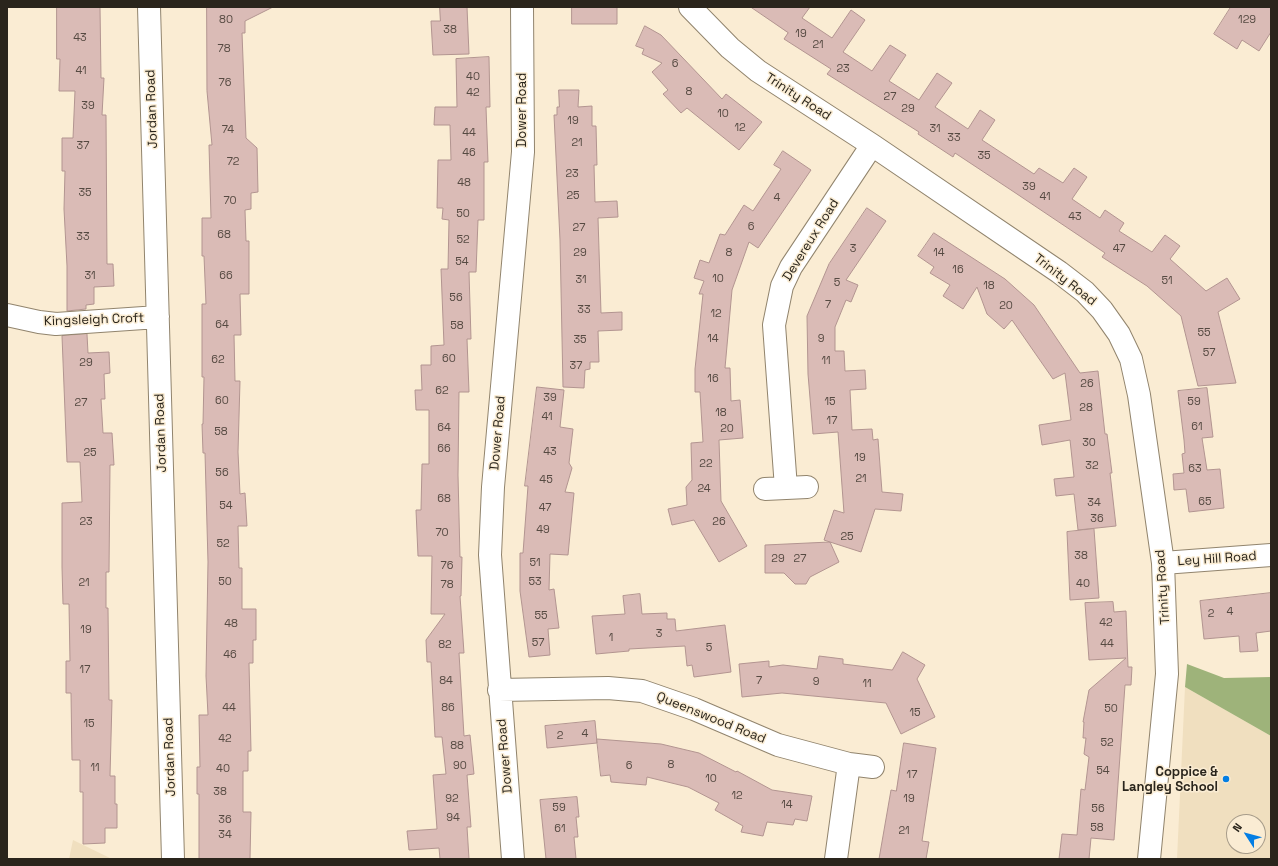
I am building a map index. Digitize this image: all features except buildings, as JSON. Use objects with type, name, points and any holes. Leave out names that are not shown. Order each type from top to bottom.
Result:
[{"type":"street","name":"Jordan Road","points":[[149,7],[173,859]]},
{"type":"street","name":"Dower Road","points":[[513,859],[499,690],[490,555],[493,487],[523,152],[522,7]]},
{"type":"street","name":"Trinity Road","points":[[690,7],[730,48],[758,71],[872,145],[1059,272],[1085,292],[1102,310],[1119,334],[1131,359],[1139,395],[1163,563],[1167,674],[1149,859]]},
{"type":"street","name":"Devereux Road","points":[[786,488],[774,325],[782,286],[791,267],[872,145]]},
{"type":"street","name":"Kingsleigh Croft","points":[[7,315],[56,324],[158,317]]},
{"type":"street","name":"Ley Hill Road","points":[[1163,563],[1271,555]]},
{"type":"street","name":"Queenswood Road","points":[[499,690],[608,688],[642,691],[694,709],[778,745],[849,764],[873,766]]},
{"type":"street","points":[[836,859],[849,764]]},
{"type":"shaded area","name":"Coppice & Langley School","points":[[1185,687],[1271,736],[1271,859],[1177,859]]},
{"type":"shaded area","points":[[73,840],[112,859],[69,859]]},
{"type":"green space","points":[[1187,664],[1224,678],[1271,677],[1271,736],[1185,687]]},
{"type":"place","name":"Coppice & Langley School","points":[[1226,779]]}]
